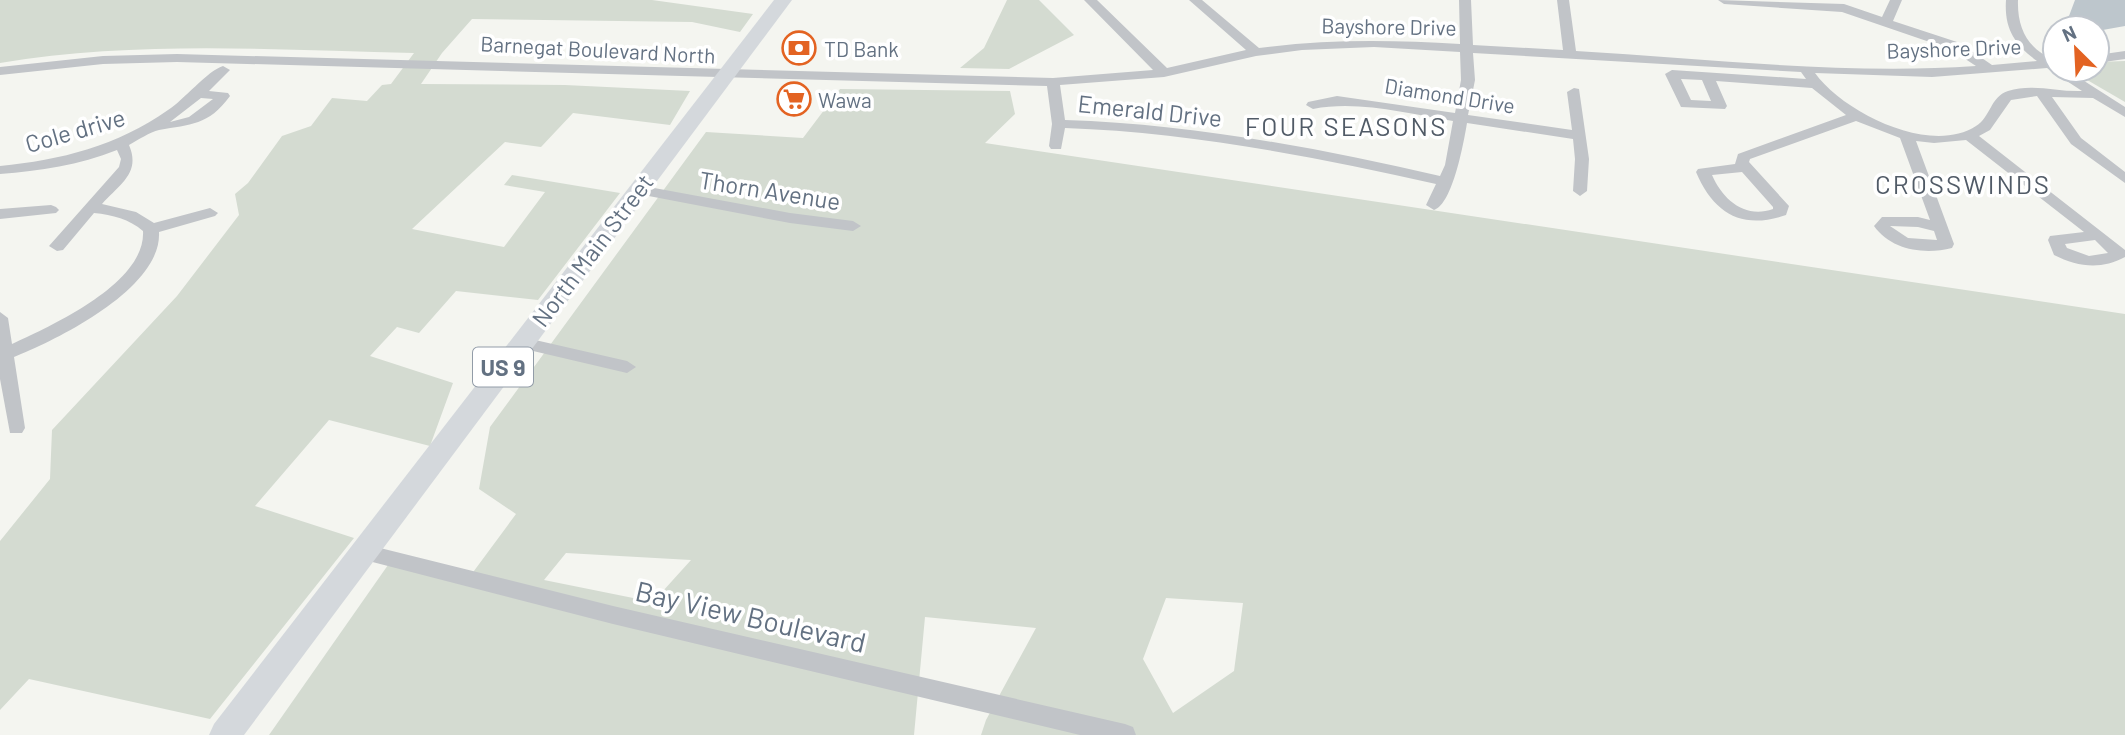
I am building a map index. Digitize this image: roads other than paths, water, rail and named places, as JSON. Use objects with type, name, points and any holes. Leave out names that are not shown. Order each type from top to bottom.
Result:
[{"type":"highway","name":"North Main Street","points":[[225,735],[783,0]]},
{"type":"street","points":[[1090,0],[1164,73]]},
{"type":"street","points":[[1195,0],[1256,52]]},
{"type":"street","points":[[1434,205],[1452,165],[1468,80],[1465,0]]},
{"type":"street","points":[[1563,0],[1570,54]]},
{"type":"street","points":[[1724,0],[1829,5],[1887,21],[1955,46],[1991,70]]},
{"type":"street","points":[[1887,21],[1896,0]]},
{"type":"street","points":[[2012,0],[2010,25],[2015,35],[2041,55]]},
{"type":"street","name":"Bayshore Drive","points":[[725,75],[1053,82],[1164,73],[1256,52],[1352,43],[1805,69],[1899,72],[2041,67]]},
{"type":"street","name":"Barnegat Boulevard North","points":[[0,71],[103,60],[177,58],[594,67],[725,75]]},
{"type":"street","points":[[1805,69],[1813,84],[1855,117],[1906,134],[1950,138],[1969,135],[1983,129],[1993,118],[1995,106],[2003,97],[2040,91],[2085,96],[2093,94]]},
{"type":"street","name":"Barnegat Boulevard North","points":[[0,81],[121,70],[596,78],[725,75]]},
{"type":"street","name":"Cole drive","points":[[0,170],[51,164],[122,144],[158,126],[201,94],[223,70]]},
{"type":"street","points":[[1707,76],[1813,84]]},
{"type":"street","points":[[1053,82],[1059,124],[1056,146]]},
{"type":"street","points":[[2079,84],[2125,113]]},
{"type":"street","points":[[2040,91],[2076,141],[2125,179]]},
{"type":"street","points":[[1574,92],[1580,136],[1580,191]]},
{"type":"street","points":[[158,126],[175,128],[190,124],[223,96],[201,94]]},
{"type":"street","name":"Diamond Drive","points":[[1313,105],[1337,100],[1359,102],[1580,136]]},
{"type":"street","points":[[1745,166],[1708,169],[1703,173],[1721,201],[1736,215],[1760,217],[1781,212],[1777,200],[1745,166],[1742,163],[1743,157],[1855,117]]},
{"type":"street","name":"Emerald Drive","points":[[1059,124],[1126,126],[1350,160],[1443,181]]},
{"type":"street","points":[[1906,134],[1940,228]]},
{"type":"street","points":[[1969,135],[2098,235]]},
{"type":"street","points":[[57,246],[125,168],[128,159],[122,144]]},
{"type":"street","name":"Thorn Avenue","points":[[638,190],[790,218],[853,226]]},
{"type":"street","points":[[2,355],[52,334],[116,289],[135,272],[151,246],[151,229],[142,221],[122,212],[91,208]]},
{"type":"street","points":[[0,214],[51,210]]},
{"type":"street","points":[[151,229],[210,213]]},
{"type":"street","points":[[0,318],[2,355],[16,428]]},
{"type":"street","points":[[522,343],[627,367]]},
{"type":"street","name":"Bay View Boulevard","points":[[364,552],[613,615],[1125,735]]},
{"type":"place","name":"TD Bank","points":[[799,48]]},
{"type":"place","name":"Wawa","points":[[794,99]]},
{"type":"district","name":"FOUR SEASONS","points":[[1346,125]]},
{"type":"district","name":"CROSSWINDS","points":[[1963,183]]}]
